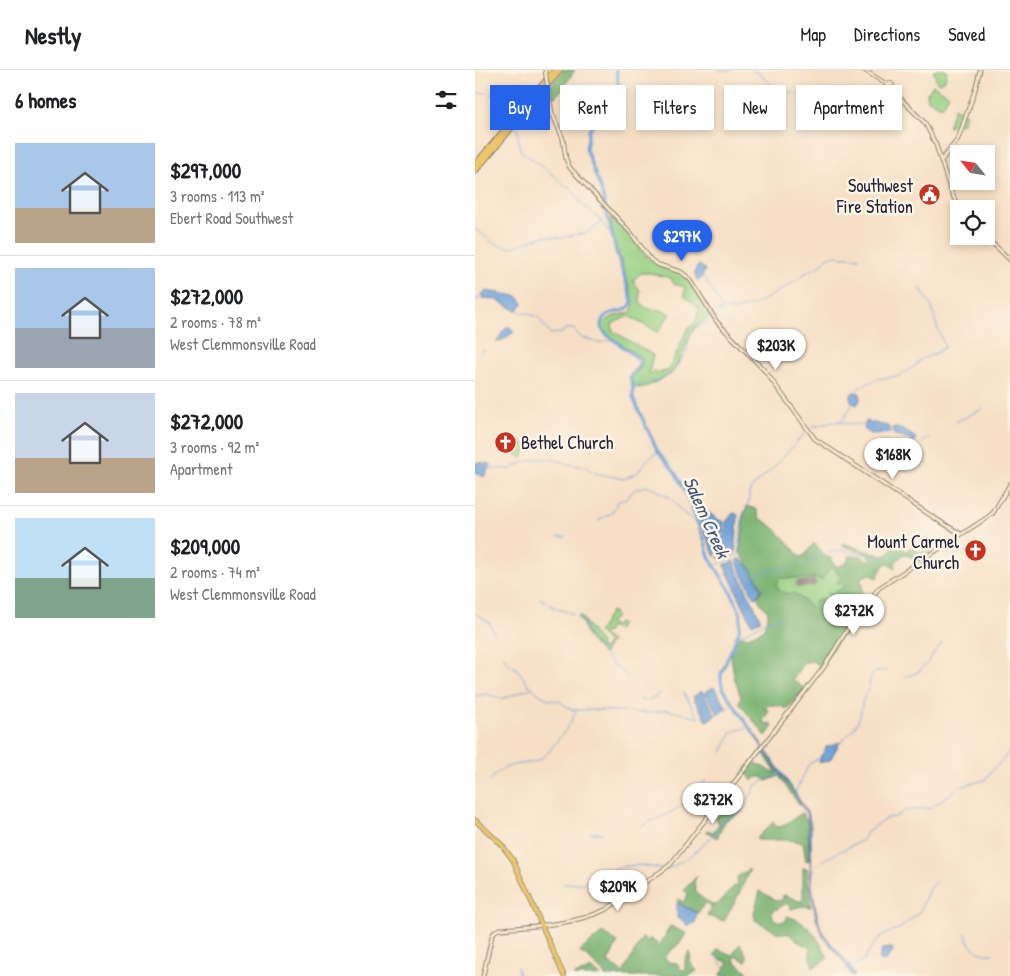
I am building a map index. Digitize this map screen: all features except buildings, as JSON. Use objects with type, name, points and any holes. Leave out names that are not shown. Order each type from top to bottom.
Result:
[{"type":"highway","points":[[475,165],[555,70]]},
{"type":"highway","points":[[475,170],[560,70]]},
{"type":"main road","points":[[545,70],[552,113],[563,142],[567,164],[635,238],[651,260],[688,276],[717,322],[765,371],[815,439],[961,534]]},
{"type":"main road","points":[[863,70],[889,86],[925,123],[935,144],[955,200]]},
{"type":"main road","points":[[941,161],[958,139],[980,70]]},
{"type":"main road","points":[[994,245],[1010,260]]},
{"type":"main road","points":[[483,976],[491,936],[495,931],[567,921],[601,911],[666,869],[827,662],[850,625],[879,588],[991,515],[1010,484]]},
{"type":"main road","points":[[475,820],[501,844],[513,860],[564,976]]},
{"type":"green space","points":[[563,70],[575,70],[565,85],[560,85],[560,92],[555,97],[551,96],[550,86]]},
{"type":"green space","points":[[933,70],[947,70],[945,80],[937,82]]},
{"type":"green space","points":[[933,85],[949,95],[943,106],[939,106],[927,99],[926,95]]},
{"type":"green space","points":[[954,108],[966,114],[962,124],[948,127]]},
{"type":"green space","points":[[611,217],[626,231],[647,258],[660,267],[678,271],[685,275],[711,316],[695,327],[671,374],[648,386],[639,388],[634,387],[630,377],[640,369],[643,359],[606,333],[602,327],[606,320],[631,312],[633,306]],"holes":[[[641,273],[671,278],[674,284],[685,287],[684,296],[699,308],[696,321],[687,330],[668,371],[649,373],[653,355],[613,331],[612,324],[628,316],[658,332],[670,314],[665,311],[645,307],[640,299],[640,290],[633,281]]]},
{"type":"green space","points":[[518,440],[529,446],[522,458],[511,451]]},
{"type":"green space","points":[[748,506],[757,510],[759,518],[776,530],[800,557],[805,555],[814,543],[836,567],[847,563],[849,556],[861,556],[867,561],[871,558],[864,553],[841,545],[843,543],[882,556],[887,555],[895,544],[906,551],[913,547],[921,553],[928,549],[931,552],[919,560],[904,554],[895,563],[895,569],[887,563],[883,566],[877,578],[869,574],[860,579],[863,585],[862,592],[869,598],[849,623],[836,615],[829,604],[832,598],[828,592],[833,594],[845,586],[843,582],[838,585],[836,584],[841,577],[832,566],[821,580],[818,578],[780,578],[776,585],[779,590],[786,593],[794,593],[822,615],[826,619],[824,621],[831,627],[839,618],[849,625],[821,666],[812,661],[803,663],[793,680],[805,689],[787,709],[773,705],[764,707],[764,709],[769,711],[763,721],[765,724],[771,723],[773,726],[766,736],[739,703],[741,697],[734,677],[731,655],[731,649],[740,636],[748,637],[763,630],[768,616],[768,612],[758,597],[762,589],[760,584],[741,554],[743,517]]},
{"type":"green space","points":[[830,557],[850,586],[866,603],[843,637],[775,594],[773,582],[777,574]]},
{"type":"green space","points":[[820,598],[826,602],[833,612],[825,616],[812,604]]},
{"type":"green space","points":[[611,611],[615,613],[616,617],[609,623],[615,626],[618,623],[621,624],[617,631],[610,627],[607,633],[604,632],[603,635],[611,641],[603,655],[588,638],[583,624],[577,617],[580,615],[601,643],[600,647],[605,649],[607,641],[598,633]]},
{"type":"green space","points":[[762,748],[802,805],[799,805],[779,776],[767,781],[762,777],[758,777],[752,781],[748,774],[741,775],[752,761],[776,773],[762,751],[760,751]]},
{"type":"green space","points":[[730,791],[733,793],[742,812],[725,821],[717,838],[706,831],[713,832],[719,824],[716,818],[720,812],[715,808]]},
{"type":"green space","points":[[802,813],[808,822],[809,860],[806,861],[803,843],[756,839],[773,822],[775,826],[781,827]]},
{"type":"green space","points":[[803,868],[807,868],[811,907],[802,906],[791,909],[787,903],[772,912],[773,918],[779,922],[786,921],[787,916],[801,922],[817,938],[828,958],[813,968],[810,948],[789,934],[778,933],[755,920],[754,913],[760,891],[777,901],[784,899],[782,896],[785,895],[803,901]]},
{"type":"green space","points":[[749,869],[735,902],[724,921],[707,916],[711,906],[705,903],[698,913],[677,902],[678,899],[684,902],[688,894],[684,890],[697,876],[694,882],[697,894],[712,905],[718,904],[734,886],[738,887],[737,877]]},
{"type":"green space","points":[[670,926],[686,933],[681,942],[664,957],[669,962],[677,963],[681,970],[685,969],[685,960],[689,952],[691,953],[690,962],[697,971],[689,976],[606,976],[589,958],[579,952],[603,932],[618,942],[608,962],[623,973],[642,938],[650,942],[649,938],[660,945]]},
{"type":"green space","points":[[740,944],[747,956],[746,961],[735,956],[734,958],[735,962],[747,971],[747,976],[720,976],[728,963],[714,955],[718,949],[732,955]]},
{"type":"green space","points":[[590,968],[601,976],[573,975],[588,971]]},
{"type":"water","points":[[699,265],[705,269],[702,278],[698,281],[695,277],[695,272]]},
{"type":"water","points":[[486,291],[517,296],[523,303],[517,311],[494,299],[483,298],[481,294]]},
{"type":"water","points":[[510,327],[514,332],[497,342],[503,331]]},
{"type":"water","points":[[853,392],[860,393],[860,400],[857,405],[851,402],[850,397]]},
{"type":"water","points":[[866,421],[887,426],[890,428],[890,433],[871,434],[864,429]]},
{"type":"water","points":[[893,427],[903,430],[916,438],[914,442],[893,434]]},
{"type":"water","points":[[475,462],[491,464],[484,477],[475,474]]},
{"type":"water","points":[[699,505],[724,522],[715,557],[695,509]]},
{"type":"water","points":[[733,513],[737,514],[738,517],[735,553],[718,559],[726,522]]},
{"type":"water","points":[[739,558],[749,568],[760,586],[761,590],[756,598],[736,561]]},
{"type":"water","points":[[733,561],[761,620],[752,624],[724,565]]},
{"type":"water","points":[[714,687],[727,708],[718,714],[705,692]]},
{"type":"water","points":[[702,691],[716,715],[707,721],[693,697]]},
{"type":"water","points":[[751,731],[795,792],[809,816],[811,826],[812,885],[820,926],[826,937],[850,966],[855,976],[852,976],[843,961],[823,936],[816,918],[811,891],[807,815]]},
{"type":"water","points":[[840,742],[830,760],[819,763],[826,747]]},
{"type":"water","points":[[677,903],[697,913],[695,923],[687,926],[684,921],[677,918]]},
{"type":"water","points":[[892,948],[893,951],[885,961],[879,960],[882,949]]},
{"type":"waterway","name":"Salem Creek","points":[[616,70],[620,95],[620,112],[618,115],[607,115],[595,123],[589,130],[586,149],[602,193],[616,252],[632,301],[625,309],[605,316],[601,328],[640,360],[639,367],[630,377],[633,398],[658,452],[675,472],[684,489],[704,539],[709,557],[730,590],[741,614],[739,631],[721,674],[721,681],[723,689],[754,734]]},
{"type":"waterway","points":[[718,70],[731,70]]},
{"type":"waterway","points":[[751,70],[757,72],[777,89],[796,93]]},
{"type":"waterway","points":[[475,93],[490,94]]},
{"type":"waterway","points":[[517,130],[521,151],[556,177],[564,186],[572,189],[581,203],[598,218],[613,237]]},
{"type":"waterway","points":[[475,229],[495,244],[512,247],[544,236],[564,238],[584,234],[601,223]]},
{"type":"waterway","points":[[718,312],[753,305],[820,266],[827,258],[833,256],[859,258]]},
{"type":"waterway","points":[[705,279],[721,306]]},
{"type":"waterway","points":[[855,392],[860,387],[877,379],[899,376],[915,366],[920,360],[945,347],[931,305],[920,288]]},
{"type":"waterway","points":[[475,299],[484,298]]},
{"type":"waterway","points":[[716,317],[722,308]]},
{"type":"waterway","points":[[518,311],[538,317],[550,334],[562,333],[565,329],[574,329],[580,337],[599,343],[613,339]]},
{"type":"waterway","points":[[633,388],[658,380],[669,374],[680,362],[693,331],[713,319]]},
{"type":"waterway","points":[[480,353],[482,350],[485,350]]},
{"type":"waterway","points":[[812,427],[843,420],[853,403]]},
{"type":"waterway","points":[[956,422],[982,409]]},
{"type":"waterway","points":[[838,422],[865,425]]},
{"type":"waterway","points":[[715,566],[739,554],[742,517],[749,501],[749,493],[752,487],[771,470],[806,432]]},
{"type":"waterway","points":[[922,442],[929,438]]},
{"type":"waterway","points":[[488,468],[511,469],[535,459],[552,459],[584,466],[595,473],[624,479],[638,472],[648,459],[658,452]]},
{"type":"waterway","points":[[926,455],[927,464]]},
{"type":"waterway","points":[[599,520],[612,513],[618,501],[626,499],[635,489],[646,486],[672,499],[682,512],[699,525]]},
{"type":"waterway","points":[[558,537],[566,537]]},
{"type":"waterway","points":[[805,565],[816,557],[839,550],[887,558],[903,555]]},
{"type":"waterway","points":[[754,576],[767,571],[789,568]]},
{"type":"waterway","points":[[540,598],[555,608],[573,614]]},
{"type":"waterway","points":[[475,613],[489,622],[494,633]]},
{"type":"waterway","points":[[578,616],[583,621],[589,636],[604,653]]},
{"type":"waterway","points":[[736,637],[766,620],[773,621],[780,617]]},
{"type":"waterway","points":[[905,676],[918,672],[927,664],[942,643]]},
{"type":"waterway","points":[[503,656],[540,695],[550,700],[559,701],[572,710],[649,713],[667,710],[698,718]]},
{"type":"waterway","points":[[606,656],[611,664],[618,668]]},
{"type":"waterway","points":[[620,670],[628,676]]},
{"type":"waterway","points":[[838,745],[852,731],[858,721],[872,676],[877,671],[887,671]]},
{"type":"waterway","points":[[475,696],[488,694],[501,699],[532,688]]},
{"type":"waterway","points":[[683,692],[698,717]]},
{"type":"waterway","points":[[640,699],[643,701],[656,697],[659,693]]},
{"type":"waterway","name":"Salem Creek","points":[[728,708],[734,704]]},
{"type":"waterway","points":[[547,754],[567,728],[576,712]]},
{"type":"waterway","points":[[722,752],[732,732],[749,727]]},
{"type":"waterway","points":[[858,842],[863,840],[868,831],[887,818],[895,817],[904,811],[931,808],[959,787],[985,780],[1010,750]]},
{"type":"waterway","points":[[492,778],[505,768],[533,762],[545,755]]},
{"type":"waterway","points":[[796,791],[809,764],[820,758]]},
{"type":"waterway","points":[[688,858],[713,836],[723,820],[743,811],[756,785],[776,775],[778,776],[780,773]]},
{"type":"waterway","points":[[642,826],[684,804],[706,780]]},
{"type":"waterway","points":[[590,833],[603,833]]},
{"type":"waterway","points":[[811,873],[821,861],[857,843]]},
{"type":"waterway","points":[[666,870],[682,861]]},
{"type":"waterway","points":[[563,884],[584,883],[625,866],[639,865],[663,869]]},
{"type":"waterway","points":[[849,968],[864,960],[872,946],[881,936],[900,928],[919,913],[929,889],[936,881]]},
{"type":"waterway","points":[[966,933],[971,946],[979,952],[993,954]]},
{"type":"waterway","points":[[717,955],[723,967],[731,976]]},
{"type":"waterway","points":[[670,964],[677,976]]},
{"type":"waterway","points":[[604,966],[616,976]]},
{"type":"waterway","points":[[517,967],[519,976]]},
{"type":"runway","points":[[799,584],[813,583]]},
{"type":"place","name":"Southwest Fire Station","points":[[929,195]]},
{"type":"place","name":"Bethel Church","points":[[505,442]]},
{"type":"place","name":"Mount Carmel Church","points":[[975,551]]}]
